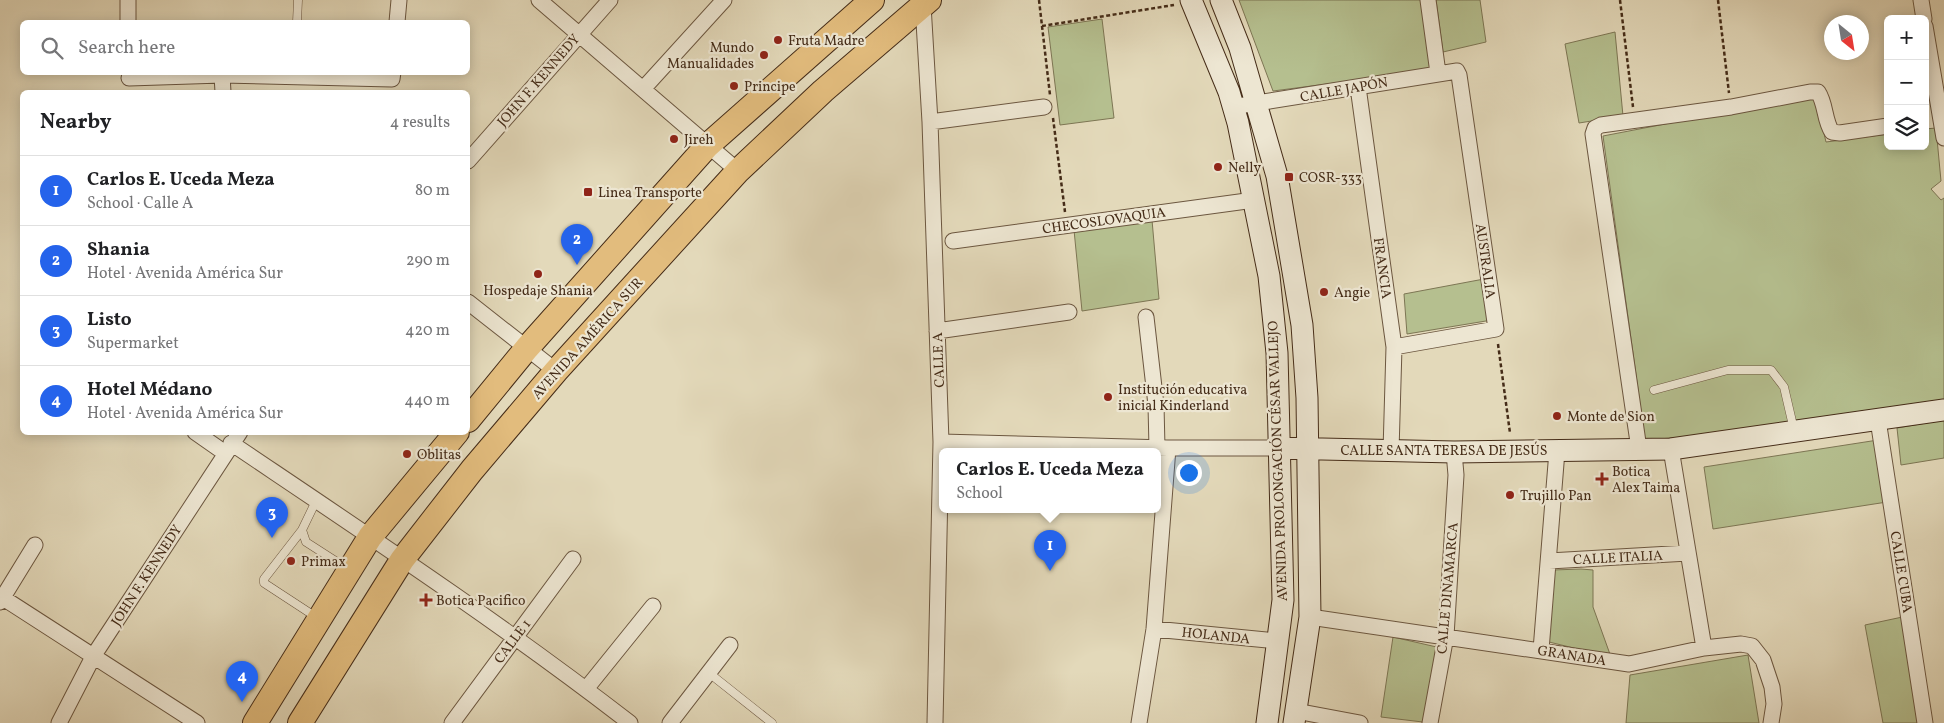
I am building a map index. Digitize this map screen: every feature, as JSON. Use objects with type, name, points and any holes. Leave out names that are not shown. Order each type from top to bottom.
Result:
[{"type":"main road","points":[[470,418],[527,348],[707,146],[872,0]]},
{"type":"main road","name":"AVENIDA PROLONGACIÓN CÉSAR VALLEJO","points":[[1221,0],[1240,48],[1277,176],[1302,325],[1308,449],[1310,617],[1295,717]]},
{"type":"main road","name":"AVENIDA PROLONGACIÓN CÉSAR VALLEJO","points":[[1191,1],[1228,92],[1238,123],[1269,276],[1277,353],[1283,600],[1267,723]]},
{"type":"main road","name":"AVENIDA AMÉRICA SUR","points":[[300,723],[402,560],[472,470],[556,371],[738,171],[823,91],[923,2]]},
{"type":"main road","name":"CALLE SANTA TERESA DE JESÚS","points":[[1278,448],[1454,452],[1671,449],[1944,410]]},
{"type":"main road","points":[[255,723],[370,537],[455,435]]},
{"type":"street","points":[[128,0],[128,20]]},
{"type":"street","points":[[397,20],[399,0]]},
{"type":"street","points":[[539,0],[738,171]]},
{"type":"street","name":"JOHN F. KENNEDY","points":[[470,159],[578,34],[610,0]]},
{"type":"street","points":[[643,89],[724,0]]},
{"type":"street","points":[[1428,0],[1438,73]]},
{"type":"street","points":[[1921,0],[1923,15]]},
{"type":"street","name":"CALLE A","points":[[923,2],[930,122],[941,448]]},
{"type":"street","points":[[1929,50],[1944,138]]},
{"type":"street","name":"CALLE JAPÓN","points":[[1232,107],[1457,71]]},
{"type":"street","name":"AUSTRALIA","points":[[1457,71],[1496,329]]},
{"type":"street","points":[[129,81],[222,75],[392,79],[393,75]]},
{"type":"street","points":[[222,75],[223,90]]},
{"type":"street","name":"FRANCIA","points":[[1358,87],[1394,347],[1391,451]]},
{"type":"street","points":[[1639,449],[1593,134],[1595,128],[1600,125],[1731,107],[1810,92],[1818,92],[1823,100],[1832,132],[1840,133],[1884,127]]},
{"type":"street","points":[[930,122],[1049,107]]},
{"type":"street","points":[[1929,119],[1940,117]]},
{"type":"street","name":"CHECOSLOVAQUIA","points":[[953,241],[1254,200]]},
{"type":"street","points":[[470,304],[556,371]]},
{"type":"street","points":[[937,331],[1069,312]]},
{"type":"street","points":[[1146,317],[1162,448],[1161,471]]},
{"type":"street","points":[[1394,347],[1496,329]]},
{"type":"street","name":"CALLE CUBA","points":[[1878,420],[1925,723]]},
{"type":"street","points":[[205,435],[232,443],[514,638],[630,723]]},
{"type":"street","name":"CALLE SANTA TERESA DE JESÚS","points":[[941,442],[1162,448],[1278,448]]},
{"type":"street","name":"JOHN F. KENNEDY","points":[[59,723],[94,655],[232,443]]},
{"type":"street","points":[[1671,449],[1704,648]]},
{"type":"street","points":[[1541,650],[1557,451]]},
{"type":"street","name":"CALLE DINAMARCA","points":[[1430,723],[1446,636],[1456,475],[1454,452]]},
{"type":"street","name":"CALLE A","points":[[935,723],[939,513]]},
{"type":"street","points":[[1138,723],[1154,629],[1159,513]]},
{"type":"street","points":[[35,546],[1,598],[94,655],[197,723]]},
{"type":"street","name":"CALLE ITALIA","points":[[1549,561],[1688,553]]},
{"type":"street","name":"CALLE 1","points":[[453,722],[574,559]]},
{"type":"street","points":[[586,689],[653,606]]},
{"type":"street","name":"GRANADA","points":[[1310,617],[1629,664],[1704,648],[1741,644],[1752,646],[1763,660],[1772,687],[1774,704],[1772,723]]},
{"type":"street","name":"HOLANDA","points":[[1154,629],[1278,642]]},
{"type":"street","points":[[670,723],[730,645]]},
{"type":"street","points":[[1295,717],[1360,723]]},
{"type":"lane","points":[[297,20],[298,0]]},
{"type":"lane","points":[[1654,390],[1728,370],[1771,370],[1784,387],[1794,432]]},
{"type":"lane","points":[[316,501],[302,530],[264,579],[264,583],[319,618]]},
{"type":"lane","points":[[302,530],[306,542],[349,570]]},
{"type":"lane","points":[[709,673],[772,723]]},
{"type":"path","points":[[1039,0],[1049,107],[1067,226]]},
{"type":"path","points":[[1620,0],[1635,120]]},
{"type":"path","points":[[1718,0],[1731,107]]},
{"type":"path","points":[[1042,26],[1191,1]]},
{"type":"path","points":[[1496,329],[1512,452]]},
{"type":"green space","points":[[1239,0],[1424,0],[1434,70],[1273,91]]},
{"type":"green space","points":[[1436,0],[1480,0],[1486,42],[1443,52]]},
{"type":"green space","points":[[1102,19],[1114,118],[1060,125],[1048,27]]},
{"type":"green space","points":[[1615,32],[1623,116],[1579,123],[1565,44]]},
{"type":"green space","points":[[1815,95],[1826,142],[1884,135],[1884,150],[1929,150],[1929,129],[1936,128],[1941,181],[1931,189],[1941,200],[1944,198],[1944,402],[1697,436],[1645,440],[1603,136]]},
{"type":"green space","points":[[1152,220],[1159,299],[1082,311],[1074,230]]},
{"type":"green space","points":[[1484,279],[1492,320],[1407,334],[1404,294]]},
{"type":"green space","points":[[1944,420],[1944,458],[1901,465],[1897,428]]},
{"type":"green space","points":[[1878,440],[1887,502],[1713,529],[1704,467]]},
{"type":"green space","points":[[1553,570],[1593,570],[1593,607],[1611,657],[1549,642]]},
{"type":"green space","points":[[1907,616],[1925,723],[1883,723],[1865,625]]},
{"type":"green space","points":[[1393,637],[1441,648],[1431,723],[1381,717]]},
{"type":"green space","points":[[1748,655],[1759,723],[1626,723],[1630,675]]},
{"type":"place","name":"Fruta Madre","points":[[778,40]]},
{"type":"place","name":"Mundo Manualidades","points":[[764,55]]},
{"type":"place","name":"Principe","points":[[734,86]]},
{"type":"place","name":"Jireh","points":[[674,139]]},
{"type":"place","name":"Nelly","points":[[1218,167]]},
{"type":"place","name":"COSR-333","points":[[1289,177]]},
{"type":"place","name":"Linea Transporte","points":[[588,192]]},
{"type":"place","name":"Shania","points":[[577,265]]},
{"type":"place","name":"Hospedaje Shania","points":[[538,274]]},
{"type":"place","name":"Angie","points":[[1324,292]]},
{"type":"place","name":"Institución educativa inicial Kinderland","points":[[1108,397]]},
{"type":"place","name":"Monte de Sion","points":[[1557,416]]},
{"type":"place","name":"Oblitas","points":[[407,454]]},
{"type":"place","name":"Botica Alex Taima","points":[[1602,479]]},
{"type":"place","name":"Trujillo Pan","points":[[1510,495]]},
{"type":"place","name":"Listo","points":[[272,538]]},
{"type":"place","name":"Primax","points":[[291,561]]},
{"type":"place","name":"Carlos E. Uceda Meza","points":[[1050,571]]},
{"type":"place","name":"Botica Pacifico","points":[[426,600]]},
{"type":"place","name":"Hotel Médano","points":[[242,702]]}]
